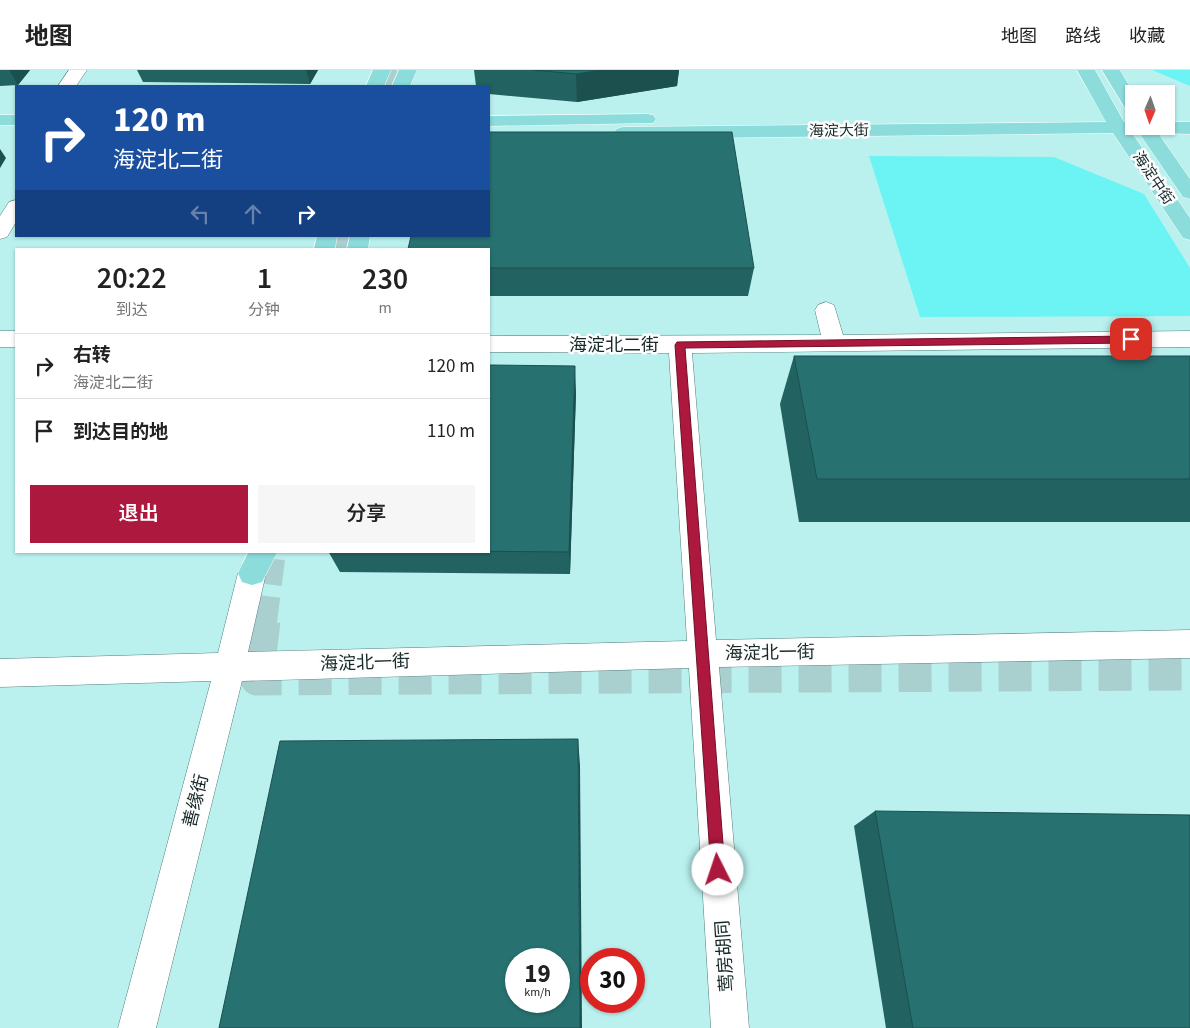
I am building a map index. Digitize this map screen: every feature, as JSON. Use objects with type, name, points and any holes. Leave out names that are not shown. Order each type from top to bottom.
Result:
[{"type":"main road","points":[[375,85],[382,70]]},
{"type":"main road","points":[[401,85],[408,70]]},
{"type":"main road","name":"海淀中街","points":[[1086,70],[1114,121],[1190,233]]},
{"type":"main road","points":[[1111,70],[1125,94]]},
{"type":"main road","points":[[1175,114],[1190,115]]},
{"type":"main road","name":"海淀大街","points":[[490,134],[1114,121],[1125,117]]},
{"type":"main road","points":[[0,120],[15,120]]},
{"type":"main road","name":"海淀大街","points":[[490,121],[1114,121],[1125,123]]},
{"type":"main road","name":"海淀大街","points":[[1175,127],[1190,128]]},
{"type":"main road","points":[[0,134],[15,134]]},
{"type":"main road","name":"海淀中街","points":[[1150,135],[1190,193]]},
{"type":"street","points":[[68,85],[78,70]]},
{"type":"street","points":[[0,232],[9,211]]},
{"type":"street","points":[[826,310],[834,343]]},
{"type":"street","points":[[0,339],[15,339]]},
{"type":"street","name":"海淀北二街","points":[[490,344],[680,345],[1190,339]]},
{"type":"street","name":"莺房胡同","points":[[680,345],[730,1028]]},
{"type":"street","name":"善缘街","points":[[137,1028],[257,558]]},
{"type":"street","name":"海淀北一街","points":[[0,673],[702,654],[1190,644]]},
{"type":"shaded area","points":[[0,70],[1190,70],[1190,1028],[0,1028]]},
{"type":"shaded area","points":[[1152,70],[1190,70],[1190,86]]},
{"type":"shaded area","points":[[869,156],[1054,157],[1144,194],[1190,268],[1190,316],[920,317]]},
{"type":"building","points":[[533,70],[601,70],[576,74]]},
{"type":"building","points":[[490,132],[732,132],[754,268],[490,268],[490,248],[408,248],[411,237],[490,237]]},
{"type":"building","points":[[794,356],[1190,356],[1190,479],[817,479]]},
{"type":"building","points":[[490,365],[575,366],[569,552],[490,551]]},
{"type":"building","points":[[578,739],[580,1028],[219,1028],[280,741]]},
{"type":"building","points":[[875,811],[1190,815],[1190,1028],[913,1028]]},
{"type":"tunnel","points":[[389,85],[395,70]]},
{"type":"tunnel","points":[[341,248],[344,237]]},
{"type":"tunnel","points":[[264,622],[273,553]]},
{"type":"tunnel","points":[[264,621],[257,679],[1190,674]]},
{"type":"route","points":[[718,870],[680,345],[1131,339]]}]
